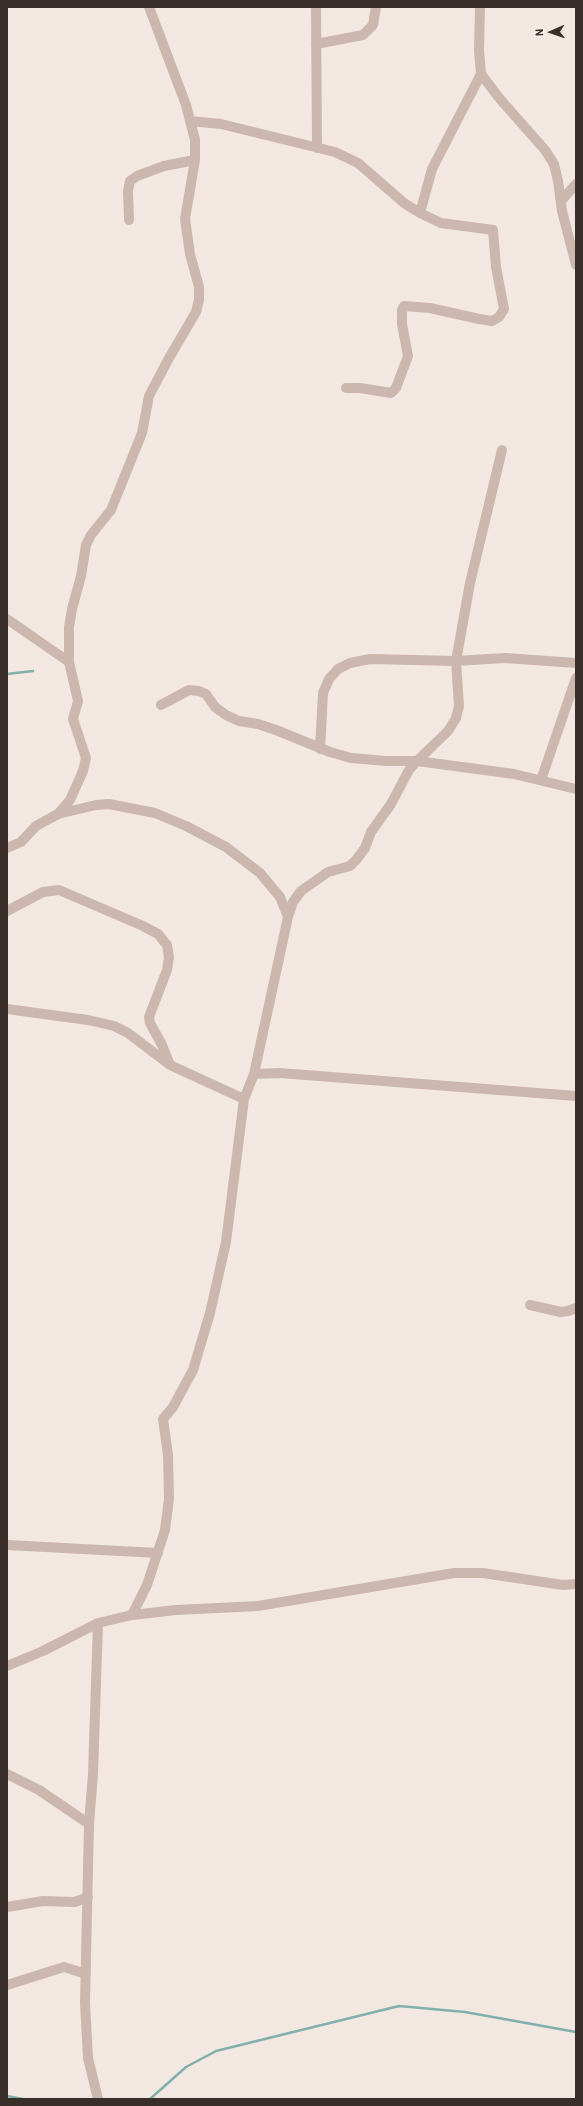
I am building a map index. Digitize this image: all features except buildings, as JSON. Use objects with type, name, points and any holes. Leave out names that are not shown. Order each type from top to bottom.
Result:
[{"type":"street","points":[[58,814],[70,800],[79,781],[86,758],[73,719],[78,701],[69,662],[69,627],[72,609],[81,576],[86,545],[91,535],[111,510],[142,433],[149,396],[196,312],[199,300],[199,287],[190,254],[185,219],[195,160],[195,140],[190,121],[149,7]]},
{"type":"street","points":[[316,7],[317,148]]},
{"type":"street","points":[[316,44],[363,35],[373,25],[376,7]]},
{"type":"street","points":[[480,7],[479,52],[482,74],[500,99],[545,150],[554,164],[576,265]]},
{"type":"street","points":[[420,213],[432,169],[482,74]]},
{"type":"street","points":[[190,121],[221,124],[335,152],[358,163],[404,203],[420,213],[441,223],[493,230],[496,267],[504,309],[499,317],[492,321],[413,305],[404,306],[402,310],[402,324],[408,356],[396,388],[391,393],[360,388],[346,388]]},
{"type":"street","points":[[128,220],[128,191],[130,180],[164,166],[195,160]]},
{"type":"street","points":[[561,201],[576,184]]},
{"type":"street","points":[[132,1616],[147,1585],[165,1530],[169,1499],[168,1455],[163,1419],[173,1407],[193,1370],[210,1313],[226,1242],[244,1099],[254,1074],[288,917],[301,891],[328,872],[350,866],[356,860],[365,848],[371,832],[391,804],[409,770],[448,731],[456,718],[459,706],[456,660],[470,583],[502,450]]},
{"type":"street","points":[[7,619],[69,662]]},
{"type":"street","points":[[320,749],[323,693],[329,679],[338,669],[350,663],[370,659],[456,660],[505,658],[576,663]]},
{"type":"street","points":[[541,780],[576,678]]},
{"type":"street","points":[[161,705],[189,690],[199,691],[206,694],[215,707],[226,715],[239,721],[258,724],[320,749],[351,758],[386,761],[417,761],[514,774],[576,789]]},
{"type":"street","points":[[7,848],[21,842],[36,826],[58,814],[96,805],[109,804],[155,813],[186,826],[226,847],[260,873],[280,897],[288,917]]},
{"type":"street","points":[[7,911],[43,892],[59,890],[143,926],[158,934],[167,945],[169,957],[167,970],[149,1017],[150,1023],[162,1045],[170,1065]]},
{"type":"street","points":[[7,1009],[88,1020],[114,1026],[128,1033],[170,1065],[244,1099]]},
{"type":"street","points":[[254,1074],[280,1073],[576,1096]]},
{"type":"street","points":[[530,1305],[561,1312],[576,1308]]},
{"type":"street","points":[[7,1545],[158,1553]]},
{"type":"street","points":[[7,1666],[36,1654],[98,1623],[132,1616],[176,1610],[258,1606],[454,1573],[483,1573],[563,1585],[576,1584]]},
{"type":"street","points":[[98,1623],[93,1774],[89,1824],[85,2003],[88,2058],[98,2099]]},
{"type":"street","points":[[7,1774],[39,1790],[89,1824]]},
{"type":"street","points":[[7,1907],[43,1901],[75,1902],[88,1897]]},
{"type":"street","points":[[7,1985],[64,1967],[86,1974]]},
{"type":"waterway","points":[[7,674],[33,671]]},
{"type":"waterway","points":[[150,2099],[186,2067],[216,2051],[399,2006],[465,2012],[576,2032]]},
{"type":"waterway","points":[[7,2096],[23,2099]]}]
